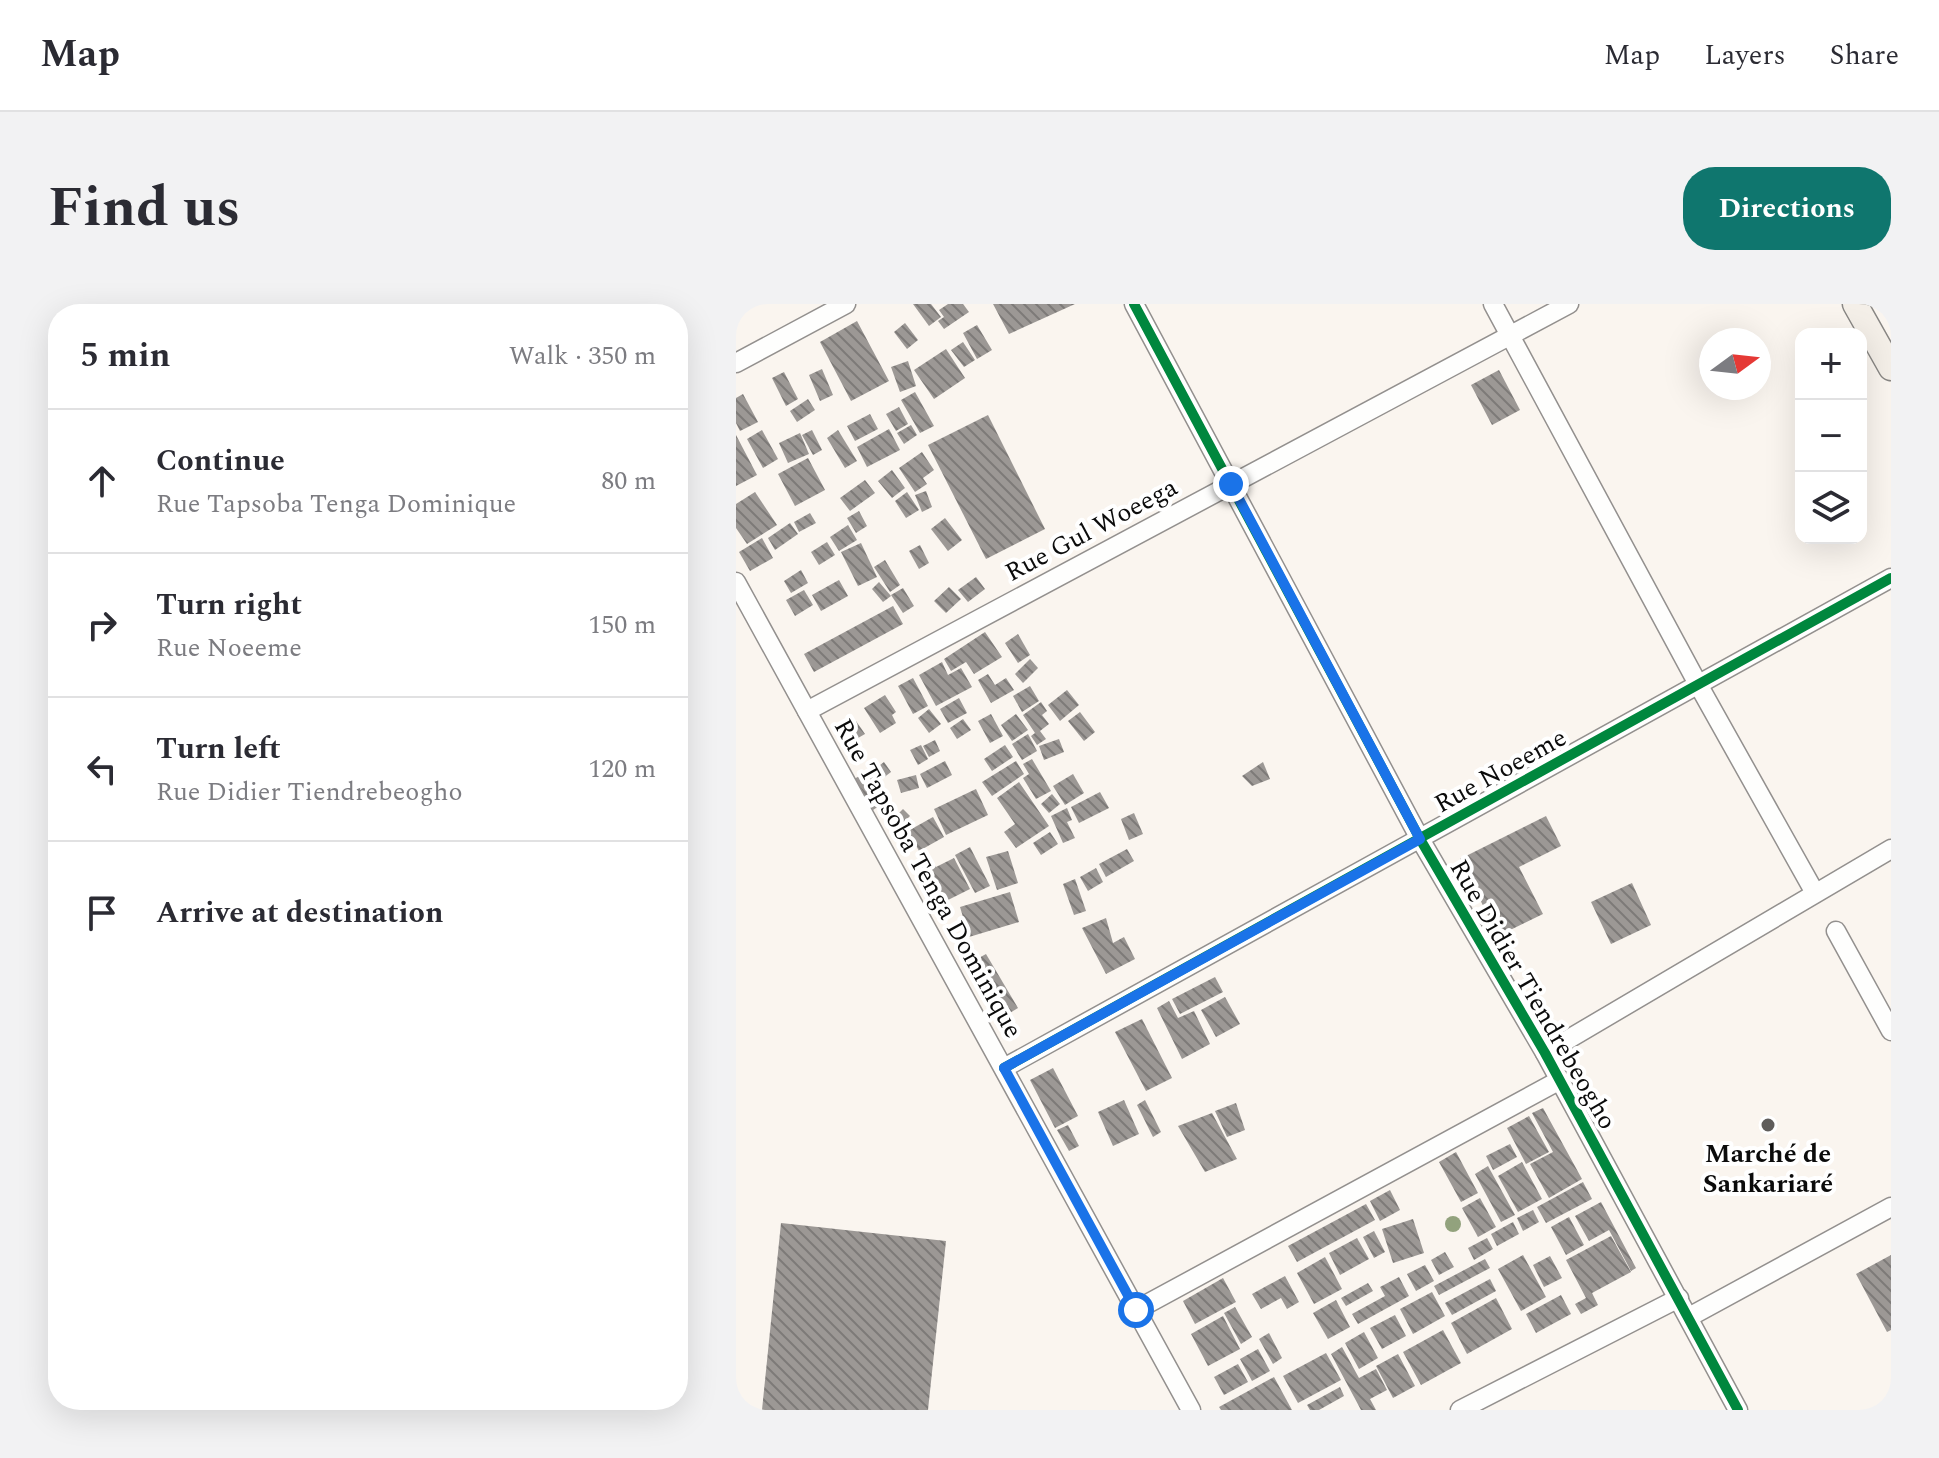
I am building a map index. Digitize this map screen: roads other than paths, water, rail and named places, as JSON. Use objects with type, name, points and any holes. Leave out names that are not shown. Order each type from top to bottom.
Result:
[{"type":"main road","points":[[1855,304],[1891,368]]},
{"type":"street","points":[[736,363],[846,304]]},
{"type":"street","name":"Rue Didier Tiendrebeogho","points":[[1134,304],[1420,839],[1545,1053],[1738,1410]]},
{"type":"street","points":[[1493,304],[1699,686],[1815,893]]},
{"type":"street","name":"Rue Gul Woeega","points":[[807,711],[1569,304]]},
{"type":"street","name":"Rue Noeeme","points":[[1004,1068],[1891,578]]},
{"type":"street","name":"Rue Tapsoba Tenga Dominique","points":[[736,582],[1191,1410]]},
{"type":"street","points":[[1545,1053],[1891,849]]},
{"type":"street","points":[[1836,931],[1891,1031]]},
{"type":"street","points":[[1136,1310],[1560,1080]]},
{"type":"street","points":[[1689,1317],[1891,1207]]},
{"type":"street","points":[[1460,1410],[1679,1298]]},
{"type":"place","name":"Marché de Sankariaré","points":[[1768,1125]]}]
